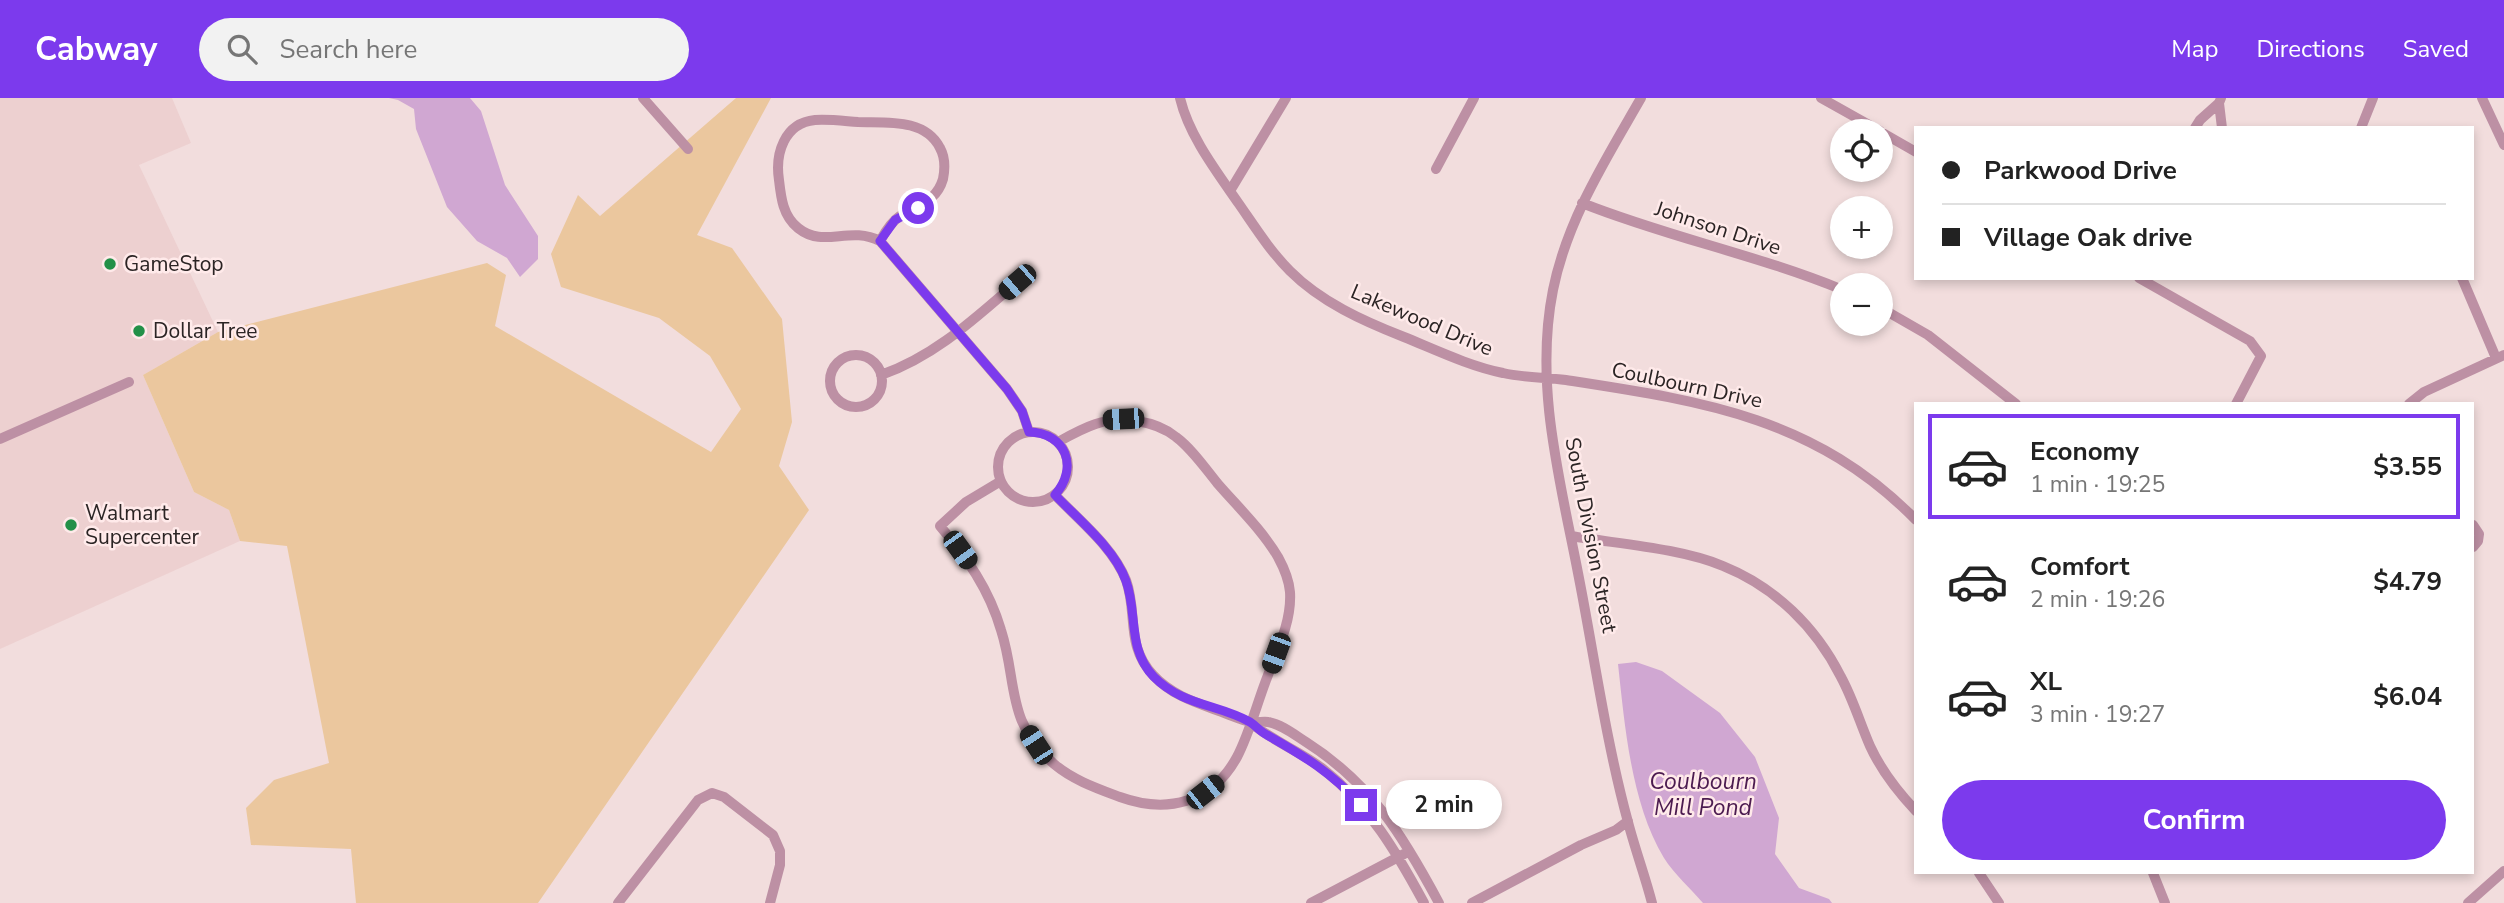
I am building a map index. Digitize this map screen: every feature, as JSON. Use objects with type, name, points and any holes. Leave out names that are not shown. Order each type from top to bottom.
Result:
[{"type":"street","points":[[643,98],[688,149]]},
{"type":"street","name":"Lakewood Drive","points":[[1180,98],[1190,125],[1230,191],[1272,251],[1292,272],[1345,311],[1380,327],[1480,368],[1520,376],[1546,377]]},
{"type":"street","points":[[1230,191],[1286,98]]},
{"type":"street","points":[[1436,169],[1475,98]]},
{"type":"street","name":"South Division Street","points":[[1641,98],[1582,203],[1572,228],[1553,290],[1546,338],[1546,377],[1554,444],[1628,821],[1652,903]]},
{"type":"street","points":[[1821,98],[1858,119]]},
{"type":"street","points":[[2362,126],[2373,98]]},
{"type":"street","points":[[2482,98],[2504,145]]},
{"type":"street","points":[[2197,126],[2220,100]]},
{"type":"street","points":[[2220,100],[2222,126]]},
{"type":"street","points":[[880,241],[895,220],[927,203],[939,188],[944,161],[937,143],[923,130],[904,124],[817,120],[794,128],[779,149],[777,167],[783,206],[793,223],[801,230],[821,238],[852,233],[880,241],[1007,389],[1022,411],[1029,432]]},
{"type":"street","points":[[1893,139],[1914,151]]},
{"type":"street","name":"Johnson Drive","points":[[1582,203],[1620,218],[1761,261],[1830,285]]},
{"type":"street","points":[[2143,280],[2250,341],[2261,356],[2237,402]]},
{"type":"street","points":[[2412,402],[2424,392],[2500,356],[2463,280]]},
{"type":"street","points":[[881,375],[923,357],[959,333],[1017,282]]},
{"type":"street","points":[[1893,315],[1928,335],[2013,402]]},
{"type":"street","points":[[855,355],[872,360],[881,375],[882,384],[875,399],[860,407],[844,405],[837,400],[829,385],[833,368],[846,356],[855,355]]},
{"type":"street","name":"Coulbourn Drive","points":[[1546,377],[1719,408],[1775,425],[1853,466],[1914,518]]},
{"type":"street","points":[[0,439],[129,382]]},
{"type":"street","points":[[1000,481],[966,502],[940,526],[973,567],[990,598],[1006,646],[1012,693],[1021,721],[1036,745],[1067,774],[1083,783],[1144,805],[1176,804],[1205,792],[1220,781],[1238,756],[1284,630],[1290,604],[1287,577],[1273,549],[1186,447],[1165,430],[1138,421],[1109,420],[1083,428],[1058,442]]},
{"type":"street","points":[[1029,432],[1039,432],[1058,442],[1068,463],[1067,475],[1055,495],[1034,502],[1013,496],[1000,481],[997,469],[1002,449],[1018,435],[1029,432]]},
{"type":"street","points":[[1055,495],[1108,551],[1120,569],[1128,589],[1134,640],[1153,676],[1174,693],[1187,699],[1250,722],[1269,722],[1283,728],[1338,764],[1380,805],[1411,851],[1439,903]]},
{"type":"street","points":[[2474,526],[2479,534],[2474,546]]},
{"type":"street","points":[[1571,536],[1656,550],[1721,565],[1741,575],[1788,607],[1803,619],[1832,660],[1884,772],[1914,809]]},
{"type":"street","points":[[1250,722],[1264,734],[1312,761],[1339,782],[1371,816],[1399,857],[1424,903]]},
{"type":"street","points":[[618,903],[698,800],[712,793],[724,797],[773,835],[780,851],[780,865],[770,903]]},
{"type":"street","points":[[1472,903],[1581,845],[1616,830],[1628,821]]},
{"type":"street","points":[[1311,903],[1411,851]]},
{"type":"street","points":[[2468,903],[2504,870]]},
{"type":"street","points":[[1980,874],[1999,903]]},
{"type":"street","points":[[2153,874],[2165,903]]},
{"type":"shaded area","points":[[0,98],[172,98],[191,143],[139,165],[218,332],[143,375],[194,492],[229,510],[240,541],[0,649]]},
{"type":"shaded area","points":[[736,98],[771,98],[697,235],[732,248],[782,319],[792,422],[779,466],[809,510],[538,903],[356,903],[351,849],[251,845],[246,808],[274,780],[329,763],[287,546],[240,541],[229,510],[194,492],[143,375],[218,332],[487,263],[506,275],[495,326],[711,452],[741,409],[710,356],[659,318],[561,287],[551,254],[578,195],[600,216]]},
{"type":"water","points":[[389,98],[470,98],[481,111],[505,185],[538,236],[538,259],[520,277],[507,258],[477,241],[447,207],[416,129],[414,109]]},
{"type":"water","name":"Coulbourn Mill Pond","points":[[1636,662],[1662,671],[1720,713],[1755,757],[1779,818],[1775,854],[1799,888],[1829,899],[1832,903],[1703,903],[1673,870],[1653,836],[1631,764],[1618,664]]},
{"type":"place","name":"GameStop","points":[[110,264]]},
{"type":"place","name":"Dollar Tree","points":[[139,331]]},
{"type":"place","name":"Walmart Supercenter","points":[[71,525]]},
{"type":"route","points":[[918,208],[895,220],[880,241],[1007,389],[1022,411],[1029,432],[1049,436],[1058,442],[1065,452],[1067,475],[1055,495],[1108,551],[1126,579],[1134,640],[1146,667],[1174,693],[1250,722],[1264,734],[1297,751],[1324,769],[1361,805]]}]
